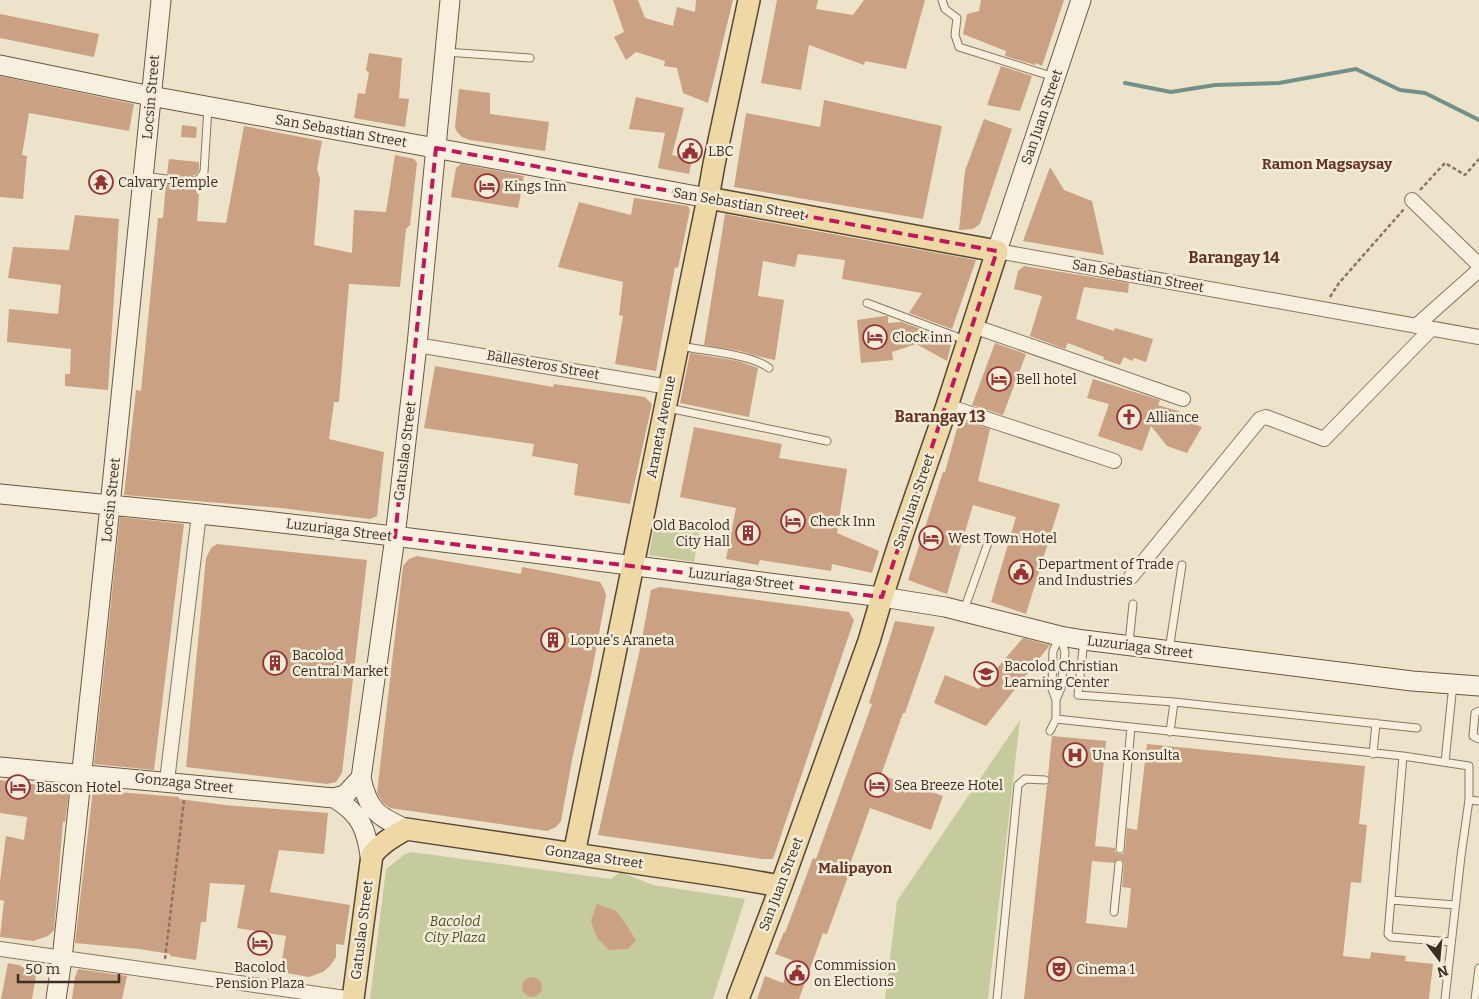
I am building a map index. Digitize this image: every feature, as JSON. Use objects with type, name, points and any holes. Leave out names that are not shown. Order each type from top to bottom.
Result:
[{"type":"main road","name":"Araneta Avenue","points":[[574,854],[749,0]]},
{"type":"main road","name":"San Sebastian Street","points":[[708,198],[997,251]]},
{"type":"main road","name":"San Juan Street","points":[[738,999],[869,642],[882,597],[948,406],[997,251]]},
{"type":"main road","name":"Gonzaga Street","points":[[406,829],[781,886]]},
{"type":"main road","name":"Gatuslao Street","points":[[353,999],[372,856],[377,848],[387,840],[406,829]]},
{"type":"street","name":"Locsin Street","points":[[56,999],[62,959],[110,506],[161,0]]},
{"type":"street","name":"Gatuslao Street","points":[[406,829],[388,821],[374,809],[366,798],[361,778],[395,537],[417,345],[450,0]]},
{"type":"street","name":"San Juan Street","points":[[997,251],[1081,0]]},
{"type":"street","name":"San Sebastian Street","points":[[0,66],[151,96],[708,198]]},
{"type":"street","points":[[1412,200],[1479,265]]},
{"type":"street","name":"San Sebastian Street","points":[[997,251],[1479,337]]},
{"type":"street","points":[[1416,326],[1479,270]]},
{"type":"street","points":[[1131,577],[1260,419],[1266,417],[1324,439],[1431,329]]},
{"type":"street","points":[[971,334],[1184,399]]},
{"type":"street","name":"Ballesteros Street","points":[[417,345],[667,397]]},
{"type":"street","points":[[948,406],[1114,461]]},
{"type":"street","name":"Luzuriaga Street","points":[[0,494],[198,514],[395,537],[882,597],[963,610],[1060,636],[1084,640],[1402,679],[1479,686]]},
{"type":"street","points":[[167,781],[198,514]]},
{"type":"street","name":"Gonzaga Street","points":[[0,766],[334,798]]},
{"type":"street","points":[[334,798],[345,795],[361,778]]},
{"type":"street","name":"Gatuslao Street","points":[[334,798],[348,806],[360,819],[366,836],[371,862]]},
{"type":"street","points":[[0,949],[353,999]]},
{"type":"lane","points":[[942,0],[945,8],[957,18],[955,35],[959,47],[1055,77]]},
{"type":"lane","points":[[445,52],[530,58]]},
{"type":"lane","points":[[144,176],[188,182],[198,180],[204,172],[208,106]]},
{"type":"lane","points":[[867,303],[971,334]]},
{"type":"lane","points":[[677,346],[750,359],[762,363],[769,368]]},
{"type":"lane","points":[[667,397],[827,441]]},
{"type":"lane","points":[[963,610],[989,540]]},
{"type":"lane","points":[[1168,651],[1182,565]]},
{"type":"lane","points":[[1128,646],[1133,604]]},
{"type":"lane","points":[[1050,731],[1056,719],[1056,700],[1052,689],[1053,651],[1060,636]]},
{"type":"lane","points":[[1056,700],[1062,688],[1065,652],[1060,636]]},
{"type":"lane","points":[[1084,640],[1078,695],[1174,702],[1417,728]]},
{"type":"lane","points":[[1446,762],[1454,684]]},
{"type":"lane","points":[[1170,732],[1174,702]]},
{"type":"lane","points":[[1479,711],[1475,713],[1473,736],[1479,738]]},
{"type":"lane","points":[[1056,719],[1403,756],[1469,766],[1469,800],[1445,999]]},
{"type":"lane","points":[[1373,754],[1376,724]]},
{"type":"lane","points":[[1120,848],[1131,727]]},
{"type":"lane","points":[[1403,756],[1388,934],[1390,936],[1451,942]]},
{"type":"lane","points":[[997,999],[1018,785],[1025,779],[1045,780]]},
{"type":"lane","points":[[1469,800],[1479,801]]},
{"type":"lane","points":[[1114,912],[1119,864]]},
{"type":"lane","points":[[1391,900],[1455,905]]},
{"type":"lane","points":[[1476,999],[1479,968]]},
{"type":"path","points":[[1322,309],[1339,283],[1446,163],[1465,175],[1479,159]]},
{"type":"path","points":[[164,971],[186,784]]},
{"type":"highlighted area","points":[[436,148],[997,251],[882,597],[395,537]]},
{"type":"green space","points":[[655,522],[700,529],[694,562],[649,555]]},
{"type":"green space","points":[[1020,720],[988,999],[885,999],[897,901]]},
{"type":"green space","name":"Bacolod City Plaza","points":[[411,852],[611,879],[620,872],[653,885],[745,899],[713,999],[370,999],[386,869],[405,854]]},
{"type":"building","points":[[613,0],[638,0],[645,18],[673,26],[677,7],[695,12],[696,0],[733,0],[708,103],[683,93],[677,68],[664,66],[665,61],[636,52],[626,60],[614,37],[624,32]]},
{"type":"building","points":[[777,0],[818,0],[816,9],[853,15],[864,0],[925,0],[906,69],[865,61],[864,65],[809,45],[801,90],[761,83]]},
{"type":"building","points":[[981,0],[1064,0],[1042,66],[1005,56],[1006,51],[963,34],[967,14],[979,11]]},
{"type":"building","points":[[0,14],[99,34],[94,57],[0,38]]},
{"type":"building","points":[[369,53],[402,58],[399,98],[409,99],[405,127],[354,118],[358,93],[365,94],[369,73],[366,70]]},
{"type":"building","points":[[1001,66],[1032,76],[1020,111],[987,105]]},
{"type":"building","points":[[0,76],[134,104],[129,131],[29,113],[22,155],[27,156],[23,199],[0,197]]},
{"type":"building","points":[[459,89],[490,93],[490,114],[549,122],[545,151],[470,140],[462,137],[455,127]]},
{"type":"building","points":[[636,97],[684,108],[672,155],[692,159],[689,174],[658,168],[665,133],[629,129]]},
{"type":"building","points":[[824,100],[942,126],[923,219],[734,187],[746,113],[820,127]]},
{"type":"building","points":[[984,119],[1012,129],[980,224],[973,229],[959,230],[965,171]]},
{"type":"building","points":[[182,125],[197,127],[196,138],[181,137]]},
{"type":"building","points":[[244,126],[322,141],[317,169],[320,179],[314,245],[352,253],[354,210],[386,212],[395,155],[414,159],[417,163],[410,225],[406,229],[400,287],[349,284],[339,402],[334,402],[329,439],[384,452],[377,516],[370,519],[281,508],[124,495],[136,390],[141,391],[158,218],[163,218],[166,184],[188,187],[198,185],[197,221],[226,223]]},
{"type":"building","points":[[169,159],[199,162],[199,170],[195,175],[188,177],[167,174]]},
{"type":"building","name":"Kings Inn","points":[[461,164],[524,176],[518,208],[451,197],[456,168]]},
{"type":"building","points":[[1050,167],[1064,190],[1092,201],[1104,255],[1023,241]]},
{"type":"building","points":[[634,198],[688,206],[690,210],[678,268],[675,267],[656,371],[615,364],[623,316],[619,315],[623,282],[558,267],[579,202],[631,215]]},
{"type":"building","points":[[725,214],[976,260],[952,329],[909,313],[922,293],[842,279],[845,260],[798,254],[795,267],[763,261],[758,296],[784,300],[775,360],[740,351],[704,345]]},
{"type":"building","points":[[75,215],[119,219],[108,390],[65,386],[65,374],[70,374],[71,349],[7,342],[9,309],[58,314],[61,285],[8,278],[13,247],[69,250]]},
{"type":"building","points":[[1024,266],[1129,283],[1128,293],[1084,287],[1076,319],[1114,331],[1115,328],[1153,339],[1146,362],[1134,358],[1132,361],[1124,357],[1120,365],[1068,343],[1065,349],[1030,336],[1042,296],[1014,289],[1018,271]]},
{"type":"building","points":[[888,316],[888,323],[902,322],[952,341],[947,361],[916,344],[892,352],[893,360],[861,363],[857,320]]},
{"type":"building","name":"Bell hotel","points":[[995,343],[1026,354],[1003,415],[972,405]]},
{"type":"building","points":[[690,353],[738,361],[758,368],[749,417],[680,403]]},
{"type":"building","points":[[435,366],[553,387],[554,384],[645,397],[652,404],[630,504],[574,495],[578,464],[532,456],[534,444],[424,428]]},
{"type":"building","points":[[1093,379],[1160,400],[1158,405],[1197,417],[1194,424],[1202,427],[1187,453],[1167,446],[1151,426],[1142,451],[1098,436],[1109,404],[1087,398]]},
{"type":"building","points":[[959,421],[969,422],[990,429],[978,481],[1060,504],[1026,614],[991,602],[1016,517],[973,505],[947,594],[908,580],[943,472],[945,472]]},
{"type":"building","points":[[694,427],[782,444],[779,458],[847,469],[837,533],[879,551],[872,573],[832,564],[831,571],[760,560],[758,565],[726,559],[736,508],[680,497]]},
{"type":"building","points":[[120,517],[184,524],[154,770],[94,764]]},
{"type":"building","name":"Bacolod Central Market","points":[[217,544],[367,560],[342,773],[336,782],[327,784],[186,767],[206,558],[211,548]]},
{"type":"building","points":[[417,556],[521,574],[522,567],[600,582],[604,589],[606,596],[592,671],[572,760],[561,821],[556,827],[547,831],[390,808],[383,803],[377,793],[403,566],[409,559]]},
{"type":"building","points":[[660,587],[849,612],[854,620],[773,859],[598,835],[640,649],[651,590]]},
{"type":"building","points":[[895,621],[935,627],[881,775],[943,796],[931,830],[870,808],[827,934],[823,933],[799,999],[757,999],[765,976],[783,983],[792,960],[775,954],[785,933],[813,858],[816,859],[872,704],[869,703]]},
{"type":"building","points":[[1023,638],[1050,645],[986,726],[934,703],[945,675],[979,689]]},
{"type":"building","points":[[1052,736],[1106,741],[1095,846],[1115,848],[1115,852],[1123,854],[1127,828],[1137,830],[1147,744],[1365,766],[1359,824],[1367,825],[1361,883],[1351,882],[1343,956],[1370,959],[1371,952],[1406,956],[1405,961],[1433,964],[1429,999],[1024,999],[1047,785],[1050,781],[1048,776]],"holes":[[[1119,859],[1124,864],[1122,887],[1131,888],[1127,928],[1086,923],[1092,861],[1114,863]]]},
{"type":"building","points":[[0,780],[66,788],[69,791],[65,822],[63,822],[54,930],[48,936],[33,941],[0,937],[4,901],[0,900],[0,881],[6,836],[24,840],[27,817],[0,813]]},
{"type":"building","points":[[93,790],[179,797],[179,799],[225,805],[328,813],[324,854],[279,850],[270,892],[350,905],[344,945],[336,944],[336,957],[330,966],[323,972],[309,977],[280,972],[286,936],[237,928],[245,885],[210,883],[206,922],[201,922],[196,960],[139,949],[75,943]]},
{"type":"building","points":[[597,904],[616,911],[627,926],[636,940],[628,949],[609,950],[597,938],[591,921]]},
{"type":"building","points":[[8,963],[37,969],[32,999],[1,999]]},
{"type":"building","points":[[78,969],[127,976],[122,999],[72,999]]},
{"type":"building","points":[[532,977],[539,980],[542,987],[539,994],[532,997],[525,994],[522,987],[525,980]]},
{"type":"waterway","points":[[1125,83],[1171,92],[1215,85],[1279,83],[1356,69],[1400,90],[1425,93],[1479,120]]},
{"type":"place","name":"LBC","points":[[690,151]]},
{"type":"place","name":"Calvary Temple","points":[[101,182]]},
{"type":"place","name":"Kings Inn","points":[[487,186]]},
{"type":"place","name":"Clock inn","points":[[875,337]]},
{"type":"place","name":"Bell hotel","points":[[999,379]]},
{"type":"place","name":"Alliance","points":[[1129,417]]},
{"type":"place","name":"Check Inn","points":[[793,521]]},
{"type":"place","name":"Old Bacolod City Hall","points":[[748,533]]},
{"type":"place","name":"West Town Hotel","points":[[931,538]]},
{"type":"place","name":"Department of Trade and Industries","points":[[1021,572]]},
{"type":"place","name":"Lopue's Araneta","points":[[553,640]]},
{"type":"place","name":"Bacolod Central Market","points":[[275,663]]},
{"type":"place","name":"Bacolod Christian Learning Center","points":[[986,674]]},
{"type":"place","name":"Una Konsulta","points":[[1075,755]]},
{"type":"place","name":"Sea Breeze Hotel","points":[[877,785]]},
{"type":"place","name":"Bascon Hotel","points":[[18,787]]},
{"type":"place","name":"Bacolod Pension Plaza","points":[[260,943]]},
{"type":"place","name":"Cinema 1","points":[[1059,969]]},
{"type":"place","name":"Commission on Elections","points":[[797,973]]},
{"type":"district","name":"Ramon Magsaysay","points":[[1327,164]]},
{"type":"district","name":"Barangay 14","points":[[1234,257]]},
{"type":"district","name":"Barangay 13","points":[[940,416]]},
{"type":"district","name":"Malipayon","points":[[855,868]]}]
